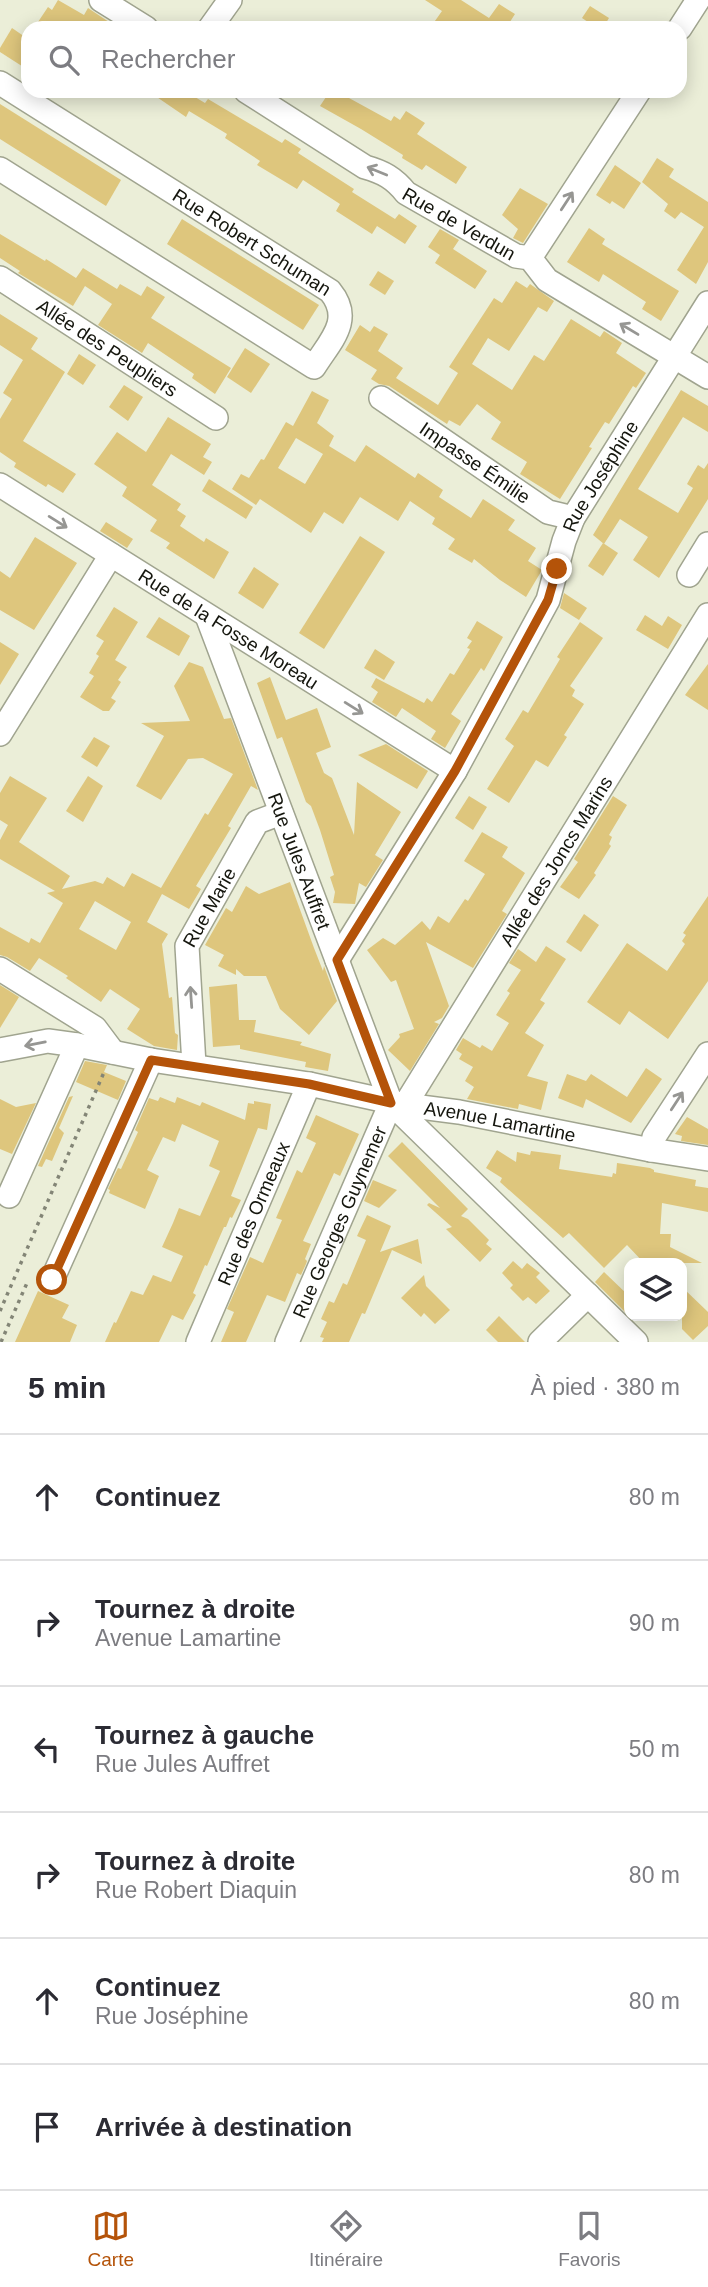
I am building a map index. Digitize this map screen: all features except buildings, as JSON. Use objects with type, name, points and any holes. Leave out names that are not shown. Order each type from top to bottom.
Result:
[{"type":"street","points":[[101,0],[135,21]]},
{"type":"street","points":[[215,21],[230,0]]},
{"type":"street","points":[[684,21],[698,0]]},
{"type":"street","name":"Rue Robert Schuman","points":[[0,83],[21,96]]},
{"type":"street","name":"Rue Robert Schuman","points":[[0,169],[314,367],[340,326],[340,307],[330,291],[24,98]]},
{"type":"street","name":"Rue de Verdun","points":[[257,98],[365,167],[381,171],[396,180],[406,193],[516,256],[530,258],[547,280],[708,377]]},
{"type":"street","points":[[530,258],[634,98]]},
{"type":"street","name":"Allée des Peupliers","points":[[0,278],[216,418]]},
{"type":"street","name":"Rue Joséphine","points":[[337,960],[455,771],[548,600],[573,518],[708,303]]},
{"type":"street","name":"Impasse Émilie","points":[[381,398],[548,512],[573,518]]},
{"type":"street","name":"Rue de la Fosse Moreau","points":[[0,485],[455,771]]},
{"type":"street","points":[[689,575],[708,544]]},
{"type":"street","points":[[0,734],[111,555]]},
{"type":"street","name":"Allée des Joncs Marins","points":[[398,1104],[708,615]]},
{"type":"street","name":"Rue Jules Auffret","points":[[207,616],[337,960],[398,1104],[636,1342]]},
{"type":"street","name":"Rue Marie","points":[[194,1065],[187,946],[257,822],[281,813]]},
{"type":"street","points":[[0,969],[95,1028],[113,1052]]},
{"type":"street","name":"Avenue Lamartine","points":[[0,1050],[48,1041],[77,1045],[151,1060],[309,1084],[398,1104],[459,1112],[708,1159]]},
{"type":"street","points":[[9,1196],[77,1045]]},
{"type":"street","points":[[651,1150],[654,1137],[708,1054]]},
{"type":"street","points":[[52,1280],[151,1060]]},
{"type":"street","name":"Rue des Ormeaux","points":[[198,1342],[309,1084]]},
{"type":"street","name":"Rue Georges Guynemer","points":[[287,1342],[398,1104]]},
{"type":"street","points":[[540,1342],[588,1295]]},
{"type":"path","points":[[0,1311],[113,1052]]},
{"type":"path","points":[[1,1342],[27,1283]]},
{"type":"route","points":[[52,1280],[151,1060],[309,1084],[391,1103],[337,960],[455,771],[548,600],[557,569]]}]
